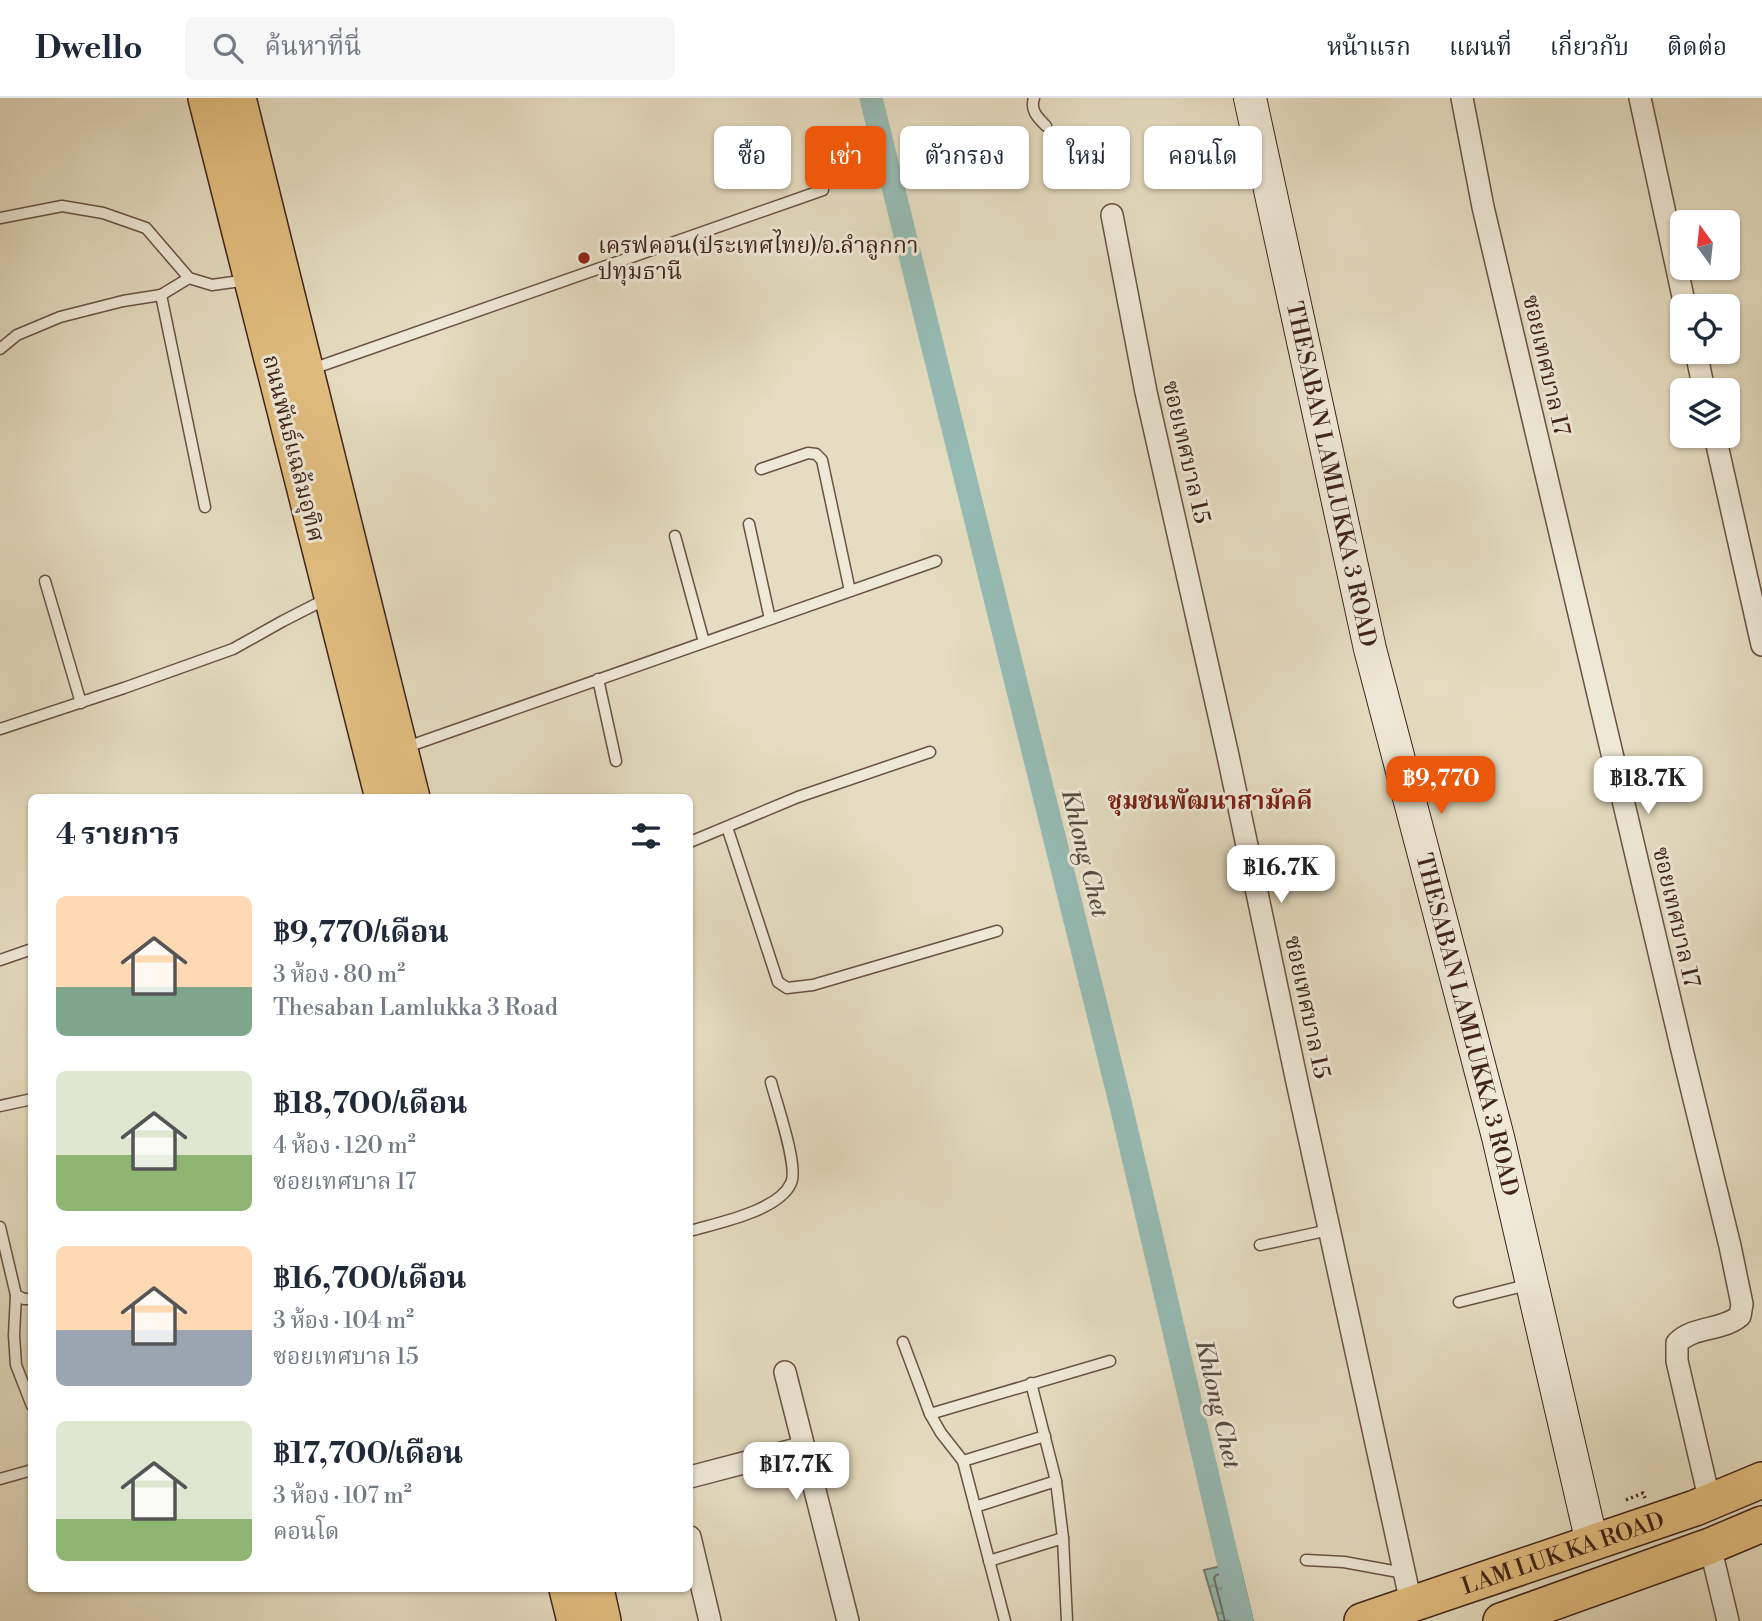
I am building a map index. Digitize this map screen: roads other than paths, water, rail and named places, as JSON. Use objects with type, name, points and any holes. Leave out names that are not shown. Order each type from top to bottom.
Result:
[{"type":"main road","name":"ถนนพันธ์แฉล้มอุทิศ","points":[[206,98],[382,794]]},
{"type":"main road","name":"ถนนพันธ์แฉล้มอุทิศ","points":[[238,98],[411,794]]},
{"type":"main road","name":"LAM LUK KA ROAD","points":[[1362,1621],[1407,1588],[1592,1544],[1710,1502],[1762,1480]]},
{"type":"main road","name":"LAM LUK KA ROAD","points":[[1509,1620],[1710,1546],[1762,1524]]},
{"type":"main road","points":[[568,1592],[575,1621]]},
{"type":"main road","points":[[597,1592],[603,1621]]},
{"type":"street","name":"THESABAN LAMLUKKA 3 ROAD","points":[[1250,98],[1370,649],[1498,1137],[1592,1544]]},
{"type":"street","name":"ซอยเทศบาล 17","points":[[1462,98],[1483,207],[1742,1304],[1741,1316],[1733,1322],[1684,1336],[1677,1343],[1677,1361],[1710,1502]]},
{"type":"street","points":[[1640,98],[1682,294]]},
{"type":"street","name":"ซอยเทศบาล 15","points":[[1112,215],[1146,392],[1227,751],[1407,1588]]},
{"type":"street","points":[[1718,448],[1762,645]]},
{"type":"street","points":[[785,1372],[848,1621]]},
{"type":"street","points":[[693,1476],[804,1447]]},
{"type":"street","points":[[1710,1546],[1728,1621]]},
{"type":"street","points":[[693,1549],[710,1621]]},
{"type":"lane","points":[[1034,98],[1034,112],[1046,126]]},
{"type":"lane","points":[[306,371],[823,190]]},
{"type":"lane","points":[[0,218],[62,206],[103,214],[146,228],[189,278],[212,285],[251,280]]},
{"type":"lane","points":[[0,349],[17,335],[60,317],[123,301],[162,295],[189,278]]},
{"type":"lane","points":[[162,295],[205,507]]},
{"type":"lane","points":[[761,469],[808,453],[816,454],[822,460],[850,591]]},
{"type":"lane","points":[[749,524],[770,619]]},
{"type":"lane","points":[[675,536],[704,642]]},
{"type":"lane","points":[[400,749],[936,561]]},
{"type":"lane","points":[[44,582],[80,702]]},
{"type":"lane","points":[[0,729],[233,649],[332,596]]},
{"type":"lane","points":[[598,679],[616,761]]},
{"type":"lane","points":[[693,841],[798,797],[930,752]]},
{"type":"lane","points":[[727,827],[778,982],[787,988],[813,985],[997,931]]},
{"type":"lane","points":[[0,960],[28,951]]},
{"type":"lane","points":[[693,1230],[763,1209],[783,1195],[793,1182],[792,1159],[771,1082]]},
{"type":"lane","points":[[0,1106],[28,1099]]},
{"type":"lane","points":[[0,1227],[16,1295],[15,1354],[28,1396]]},
{"type":"lane","points":[[1260,1245],[1329,1230]]},
{"type":"lane","points":[[1459,1302],[1532,1284]]},
{"type":"lane","points":[[16,1295],[28,1299]]},
{"type":"lane","points":[[903,1342],[930,1414],[940,1433],[963,1461],[1004,1621]]},
{"type":"lane","points":[[930,1414],[1110,1361]]},
{"type":"lane","points":[[1031,1383],[1056,1481],[1063,1538],[1067,1621]]},
{"type":"lane","points":[[963,1461],[1045,1436]]},
{"type":"lane","points":[[0,1479],[28,1471]]},
{"type":"lane","points":[[975,1507],[1056,1481]]},
{"type":"lane","points":[[989,1561],[1063,1538]]},
{"type":"lane","points":[[1306,1560],[1344,1562],[1407,1588]]},
{"type":"water","points":[[1239,1562],[1253,1621],[1219,1621],[1204,1570]]},
{"type":"waterway","name":"Khlong Chet","points":[[871,98],[1121,1106],[1242,1621]]},
{"type":"place","name":"เครฟคอน(ประเทศไทย)/อ.ลำลูกกา ปทุมธานี","points":[[584,258]]},
{"type":"district","name":"ชุมชนพัฒนาสามัคคี","points":[[1210,801]]}]
